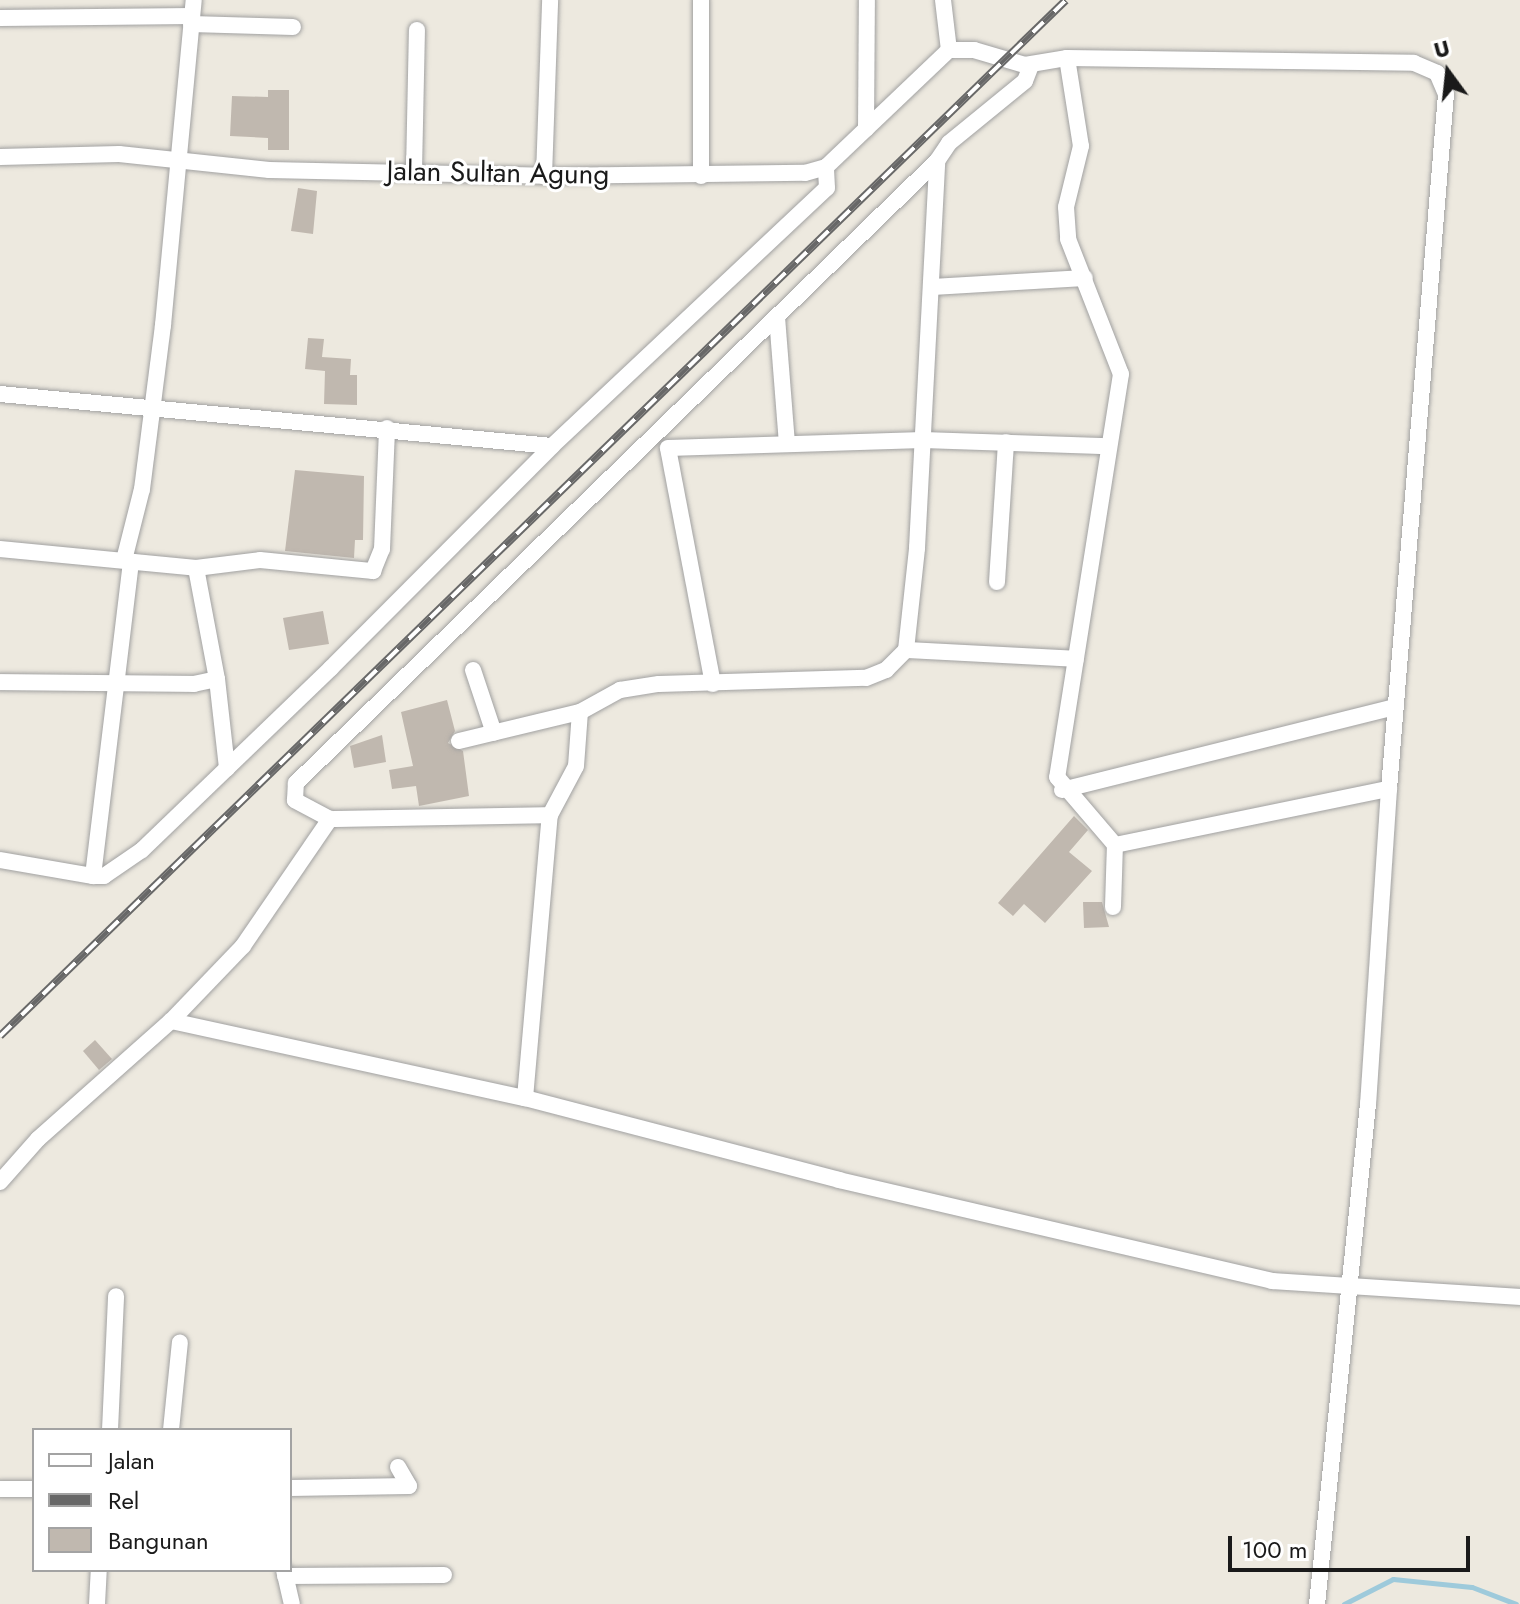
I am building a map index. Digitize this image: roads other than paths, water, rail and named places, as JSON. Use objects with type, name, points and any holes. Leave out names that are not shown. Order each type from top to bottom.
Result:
[{"type":"street","points":[[544,176],[550,0]]},
{"type":"street","points":[[701,0],[701,176]]},
{"type":"street","points":[[866,129],[867,0]]},
{"type":"street","points":[[943,0],[949,50]]},
{"type":"street","points":[[0,18],[192,13],[293,27]]},
{"type":"street","points":[[93,876],[118,683],[128,560],[142,489],[180,159],[192,13]]},
{"type":"street","points":[[414,171],[417,30]]},
{"type":"street","points":[[0,860],[104,876],[142,850],[552,446],[827,188],[826,167],[949,50],[974,50],[1031,65],[1067,58],[1414,63],[1437,73],[1446,94],[1395,707],[1368,1104],[1346,1286],[1317,1604]]},
{"type":"street","points":[[1067,58],[1081,146],[1066,223],[1121,374],[1057,764],[1062,790],[1115,845],[1113,907]]},
{"type":"street","points":[[550,815],[330,819],[295,800],[296,783],[937,161],[949,143],[1025,81],[1031,65]]},
{"type":"street","name":"Jalan Sultan Agung","points":[[0,157],[119,154],[269,170],[544,176],[781,176],[826,167]]},
{"type":"street","points":[[459,741],[580,712],[620,690],[866,678],[886,670],[906,650],[923,440],[937,161]]},
{"type":"street","points":[[932,287],[1085,278]]},
{"type":"street","points":[[777,317],[787,444]]},
{"type":"street","points":[[0,394],[387,428],[552,446]]},
{"type":"street","points":[[0,549],[196,568],[260,560],[373,571],[382,549],[387,428]]},
{"type":"street","points":[[643,448],[923,440],[1108,446]]},
{"type":"street","points":[[997,582],[1006,442]]},
{"type":"street","points":[[668,448],[713,684]]},
{"type":"street","points":[[196,568],[217,679],[227,768]]},
{"type":"street","points":[[906,650],[1076,659]]},
{"type":"street","points":[[473,670],[494,733]]},
{"type":"street","points":[[0,682],[194,684],[217,679]]},
{"type":"street","points":[[1062,790],[1395,707]]},
{"type":"street","points":[[525,1098],[550,815],[576,766],[580,712]]},
{"type":"street","points":[[1115,845],[1389,789]]},
{"type":"street","points":[[0,1182],[38,1139],[171,1021],[243,946],[330,819]]},
{"type":"street","points":[[171,1021],[525,1098],[839,1180],[1272,1281],[1520,1297]]},
{"type":"street","points":[[110,1428],[116,1296]]},
{"type":"street","points":[[171,1428],[180,1342]]},
{"type":"street","points":[[292,1488],[409,1486],[398,1467]]},
{"type":"street","points":[[0,1489],[32,1489]]},
{"type":"street","points":[[97,1604],[99,1572]]},
{"type":"street","points":[[292,1604],[284,1573],[444,1575]]},
{"type":"waterway","points":[[1344,1604],[1393,1579],[1472,1587],[1516,1604]]},
{"type":"railway","points":[[0,1036],[1066,0]]}]
